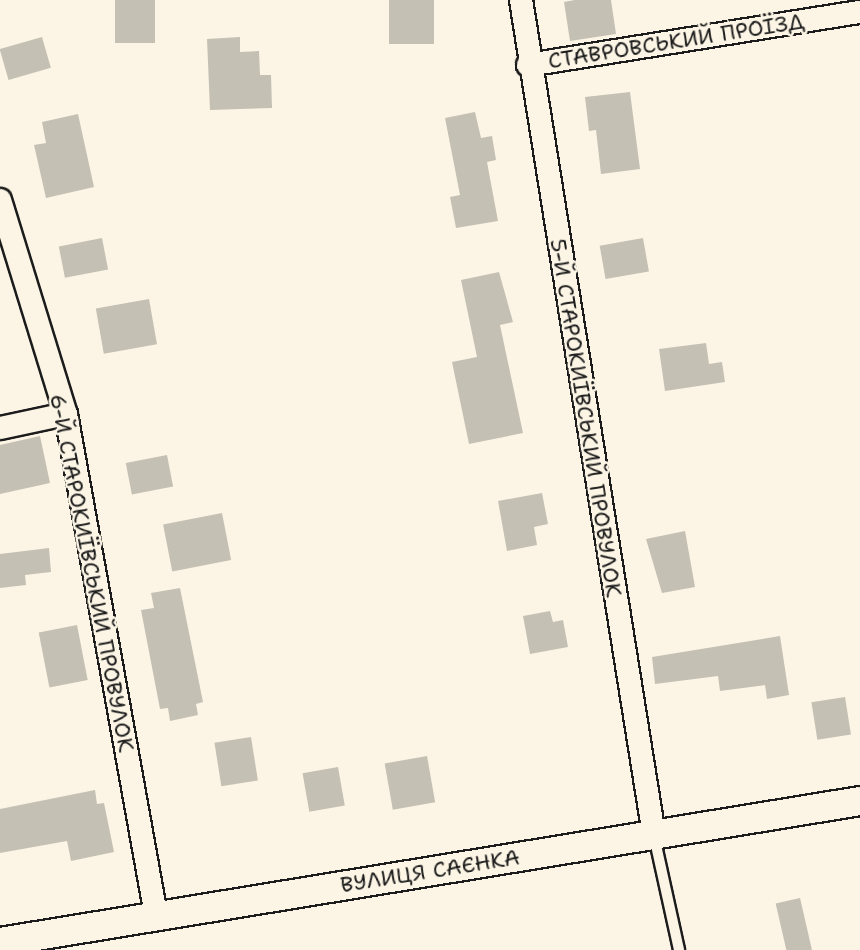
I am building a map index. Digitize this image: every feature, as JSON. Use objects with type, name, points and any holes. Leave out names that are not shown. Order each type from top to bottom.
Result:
[{"type":"street","name":"5-Й СТАРОКИЇВСЬКИЙ ПРОВУЛОК","points":[[521,0],[528,64],[654,836]]},
{"type":"street","name":"СТАВРОВСЬКИЙ ПРОЇЗД","points":[[528,64],[860,12]]},
{"type":"street","name":"6-Й СТАРОКИЇВСЬКИЙ ПРОВУЛОК","points":[[0,200],[66,414],[156,915]]},
{"type":"street","points":[[0,428],[66,414]]},
{"type":"street","name":"ВУЛИЦЯ САЄНКА","points":[[0,942],[860,801]]},
{"type":"lane","points":[[654,836],[679,950]]},
{"type":"building","points":[[115,0],[155,0],[155,43],[115,43]]},
{"type":"building","points":[[389,0],[434,0],[434,44],[389,44]]},
{"type":"building","points":[[611,0],[616,34],[570,41],[564,2]]},
{"type":"building","points":[[42,37],[51,68],[9,80],[0,49]]},
{"type":"building","points":[[240,37],[240,52],[259,51],[260,75],[271,75],[272,108],[210,110],[207,39]]},
{"type":"building","points":[[630,92],[640,169],[601,174],[596,130],[589,131],[585,97]]},
{"type":"building","points":[[475,112],[481,138],[492,136],[496,160],[487,162],[498,221],[456,228],[450,197],[460,195],[445,118]]},
{"type":"building","points":[[78,114],[94,187],[46,198],[34,145],[46,143],[42,122]]},
{"type":"building","points":[[102,238],[108,269],[65,278],[59,246]]},
{"type":"building","points":[[643,238],[649,271],[606,279],[600,246]]},
{"type":"building","points":[[499,272],[513,322],[500,325],[523,433],[469,444],[452,362],[477,357],[461,280]]},
{"type":"building","points":[[149,299],[157,344],[104,354],[96,308]]},
{"type":"building","points":[[706,343],[709,364],[722,362],[725,382],[665,391],[659,349]]},
{"type":"building","points":[[40,436],[50,483],[0,494],[0,445]]},
{"type":"building","points":[[167,455],[173,486],[132,494],[126,463]]},
{"type":"building","points":[[542,493],[548,524],[534,527],[537,545],[507,551],[498,501]]},
{"type":"building","points":[[222,513],[231,560],[172,572],[163,524]]},
{"type":"building","points":[[685,531],[695,587],[662,593],[646,539]]},
{"type":"building","points":[[49,548],[51,572],[25,575],[26,585],[0,588],[0,554]]},
{"type":"building","points":[[180,588],[203,702],[196,704],[198,715],[170,721],[168,708],[160,709],[141,610],[154,608],[151,593]]},
{"type":"building","points":[[550,611],[553,622],[563,620],[568,647],[530,654],[523,616]]},
{"type":"building","points":[[77,625],[88,680],[49,687],[39,632]]},
{"type":"building","points":[[780,636],[789,695],[767,699],[765,685],[720,691],[718,676],[655,684],[652,657]]},
{"type":"building","points":[[845,697],[851,735],[817,740],[811,702]]},
{"type":"building","points":[[251,737],[258,780],[221,786],[214,743]]},
{"type":"building","points":[[427,756],[435,802],[393,810],[385,763]]},
{"type":"building","points":[[338,767],[345,805],[309,812],[303,773]]},
{"type":"building","points":[[95,790],[97,804],[104,803],[114,852],[71,861],[67,841],[0,853],[0,809]]},
{"type":"building","points":[[800,898],[812,950],[786,950],[776,904]]}]
